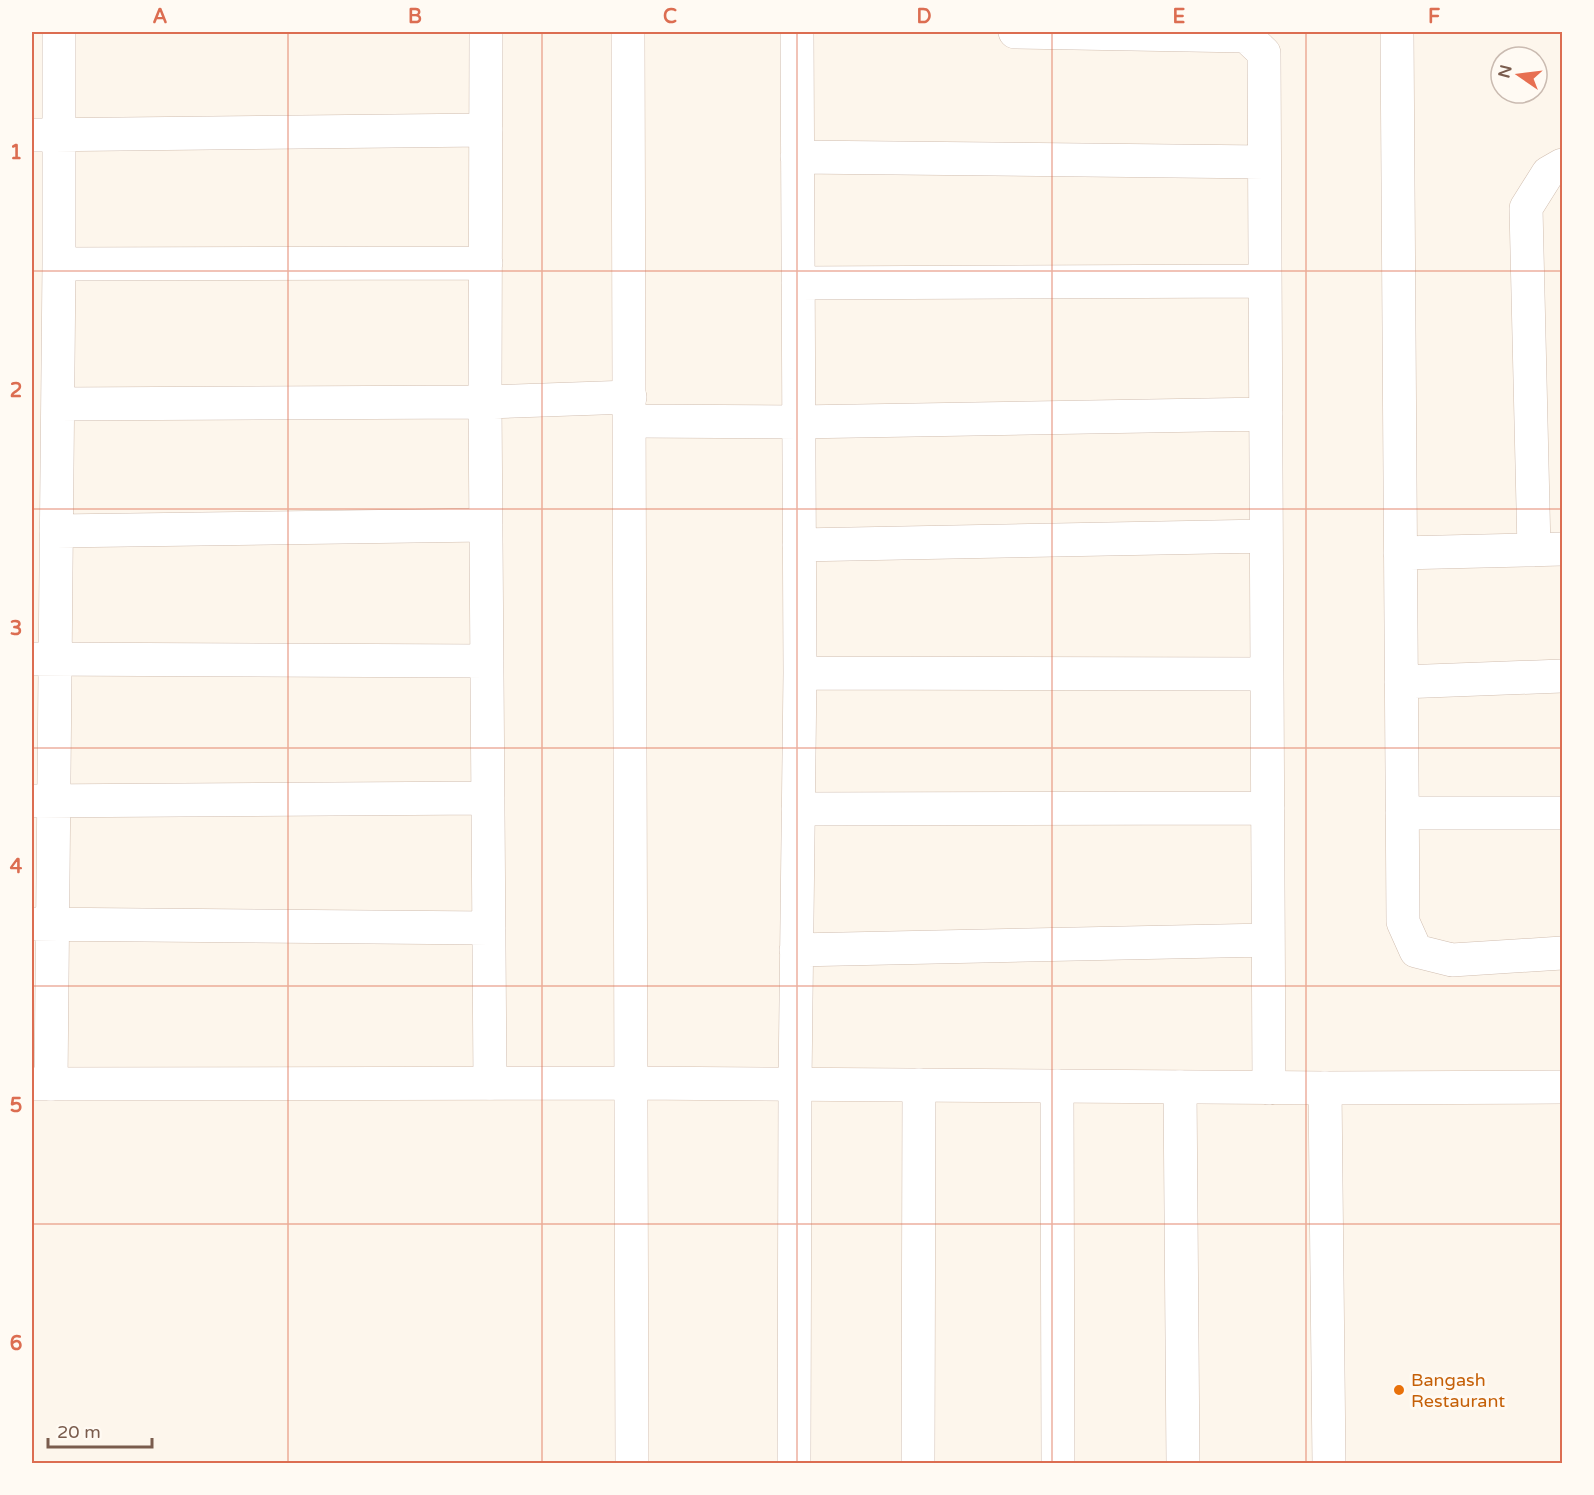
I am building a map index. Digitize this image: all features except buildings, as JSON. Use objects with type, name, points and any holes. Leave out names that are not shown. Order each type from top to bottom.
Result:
[{"type":"street","points":[[59,32],[45,135],[59,264],[56,531],[43,659],[41,1084],[632,1083],[1269,1088],[1563,1087]]},
{"type":"street","points":[[486,32],[485,402],[490,1083]]},
{"type":"street","points":[[628,32],[632,1464]]},
{"type":"street","points":[[794,1464],[796,950],[800,673],[797,32]]},
{"type":"street","points":[[1015,32],[1246,36],[1264,53],[1269,1088]]},
{"type":"street","points":[[1397,32],[1403,922],[1416,951],[1452,960],[1563,953]]},
{"type":"street","points":[[45,135],[486,130]]},
{"type":"street","points":[[798,157],[1264,162]]},
{"type":"street","points":[[1400,553],[1548,549],[1527,208],[1548,173],[1563,165]]},
{"type":"street","points":[[59,264],[486,263]]},
{"type":"street","points":[[798,283],[1265,281]]},
{"type":"street","points":[[58,404],[485,402],[630,409],[798,422],[1266,414]]},
{"type":"street","points":[[56,531],[486,525]]},
{"type":"street","points":[[799,545],[1266,537]]},
{"type":"street","points":[[43,659],[487,661]]},
{"type":"street","points":[[800,673],[1267,674]]},
{"type":"street","points":[[1401,682],[1563,676]]},
{"type":"street","points":[[43,801],[488,798]]},
{"type":"street","points":[[798,809],[1268,808]]},
{"type":"street","points":[[1402,813],[1563,813]]},
{"type":"street","points":[[42,924],[489,928]]},
{"type":"street","points":[[796,950],[1268,940]]},
{"type":"street","points":[[918,1464],[919,1085]]},
{"type":"street","points":[[1057,1086],[1058,1464]]},
{"type":"street","points":[[1180,1087],[1183,1464]]},
{"type":"street","points":[[1325,1088],[1329,1464]]},
{"type":"place","name":"Bangash Restaurant","points":[[1399,1390]]}]
